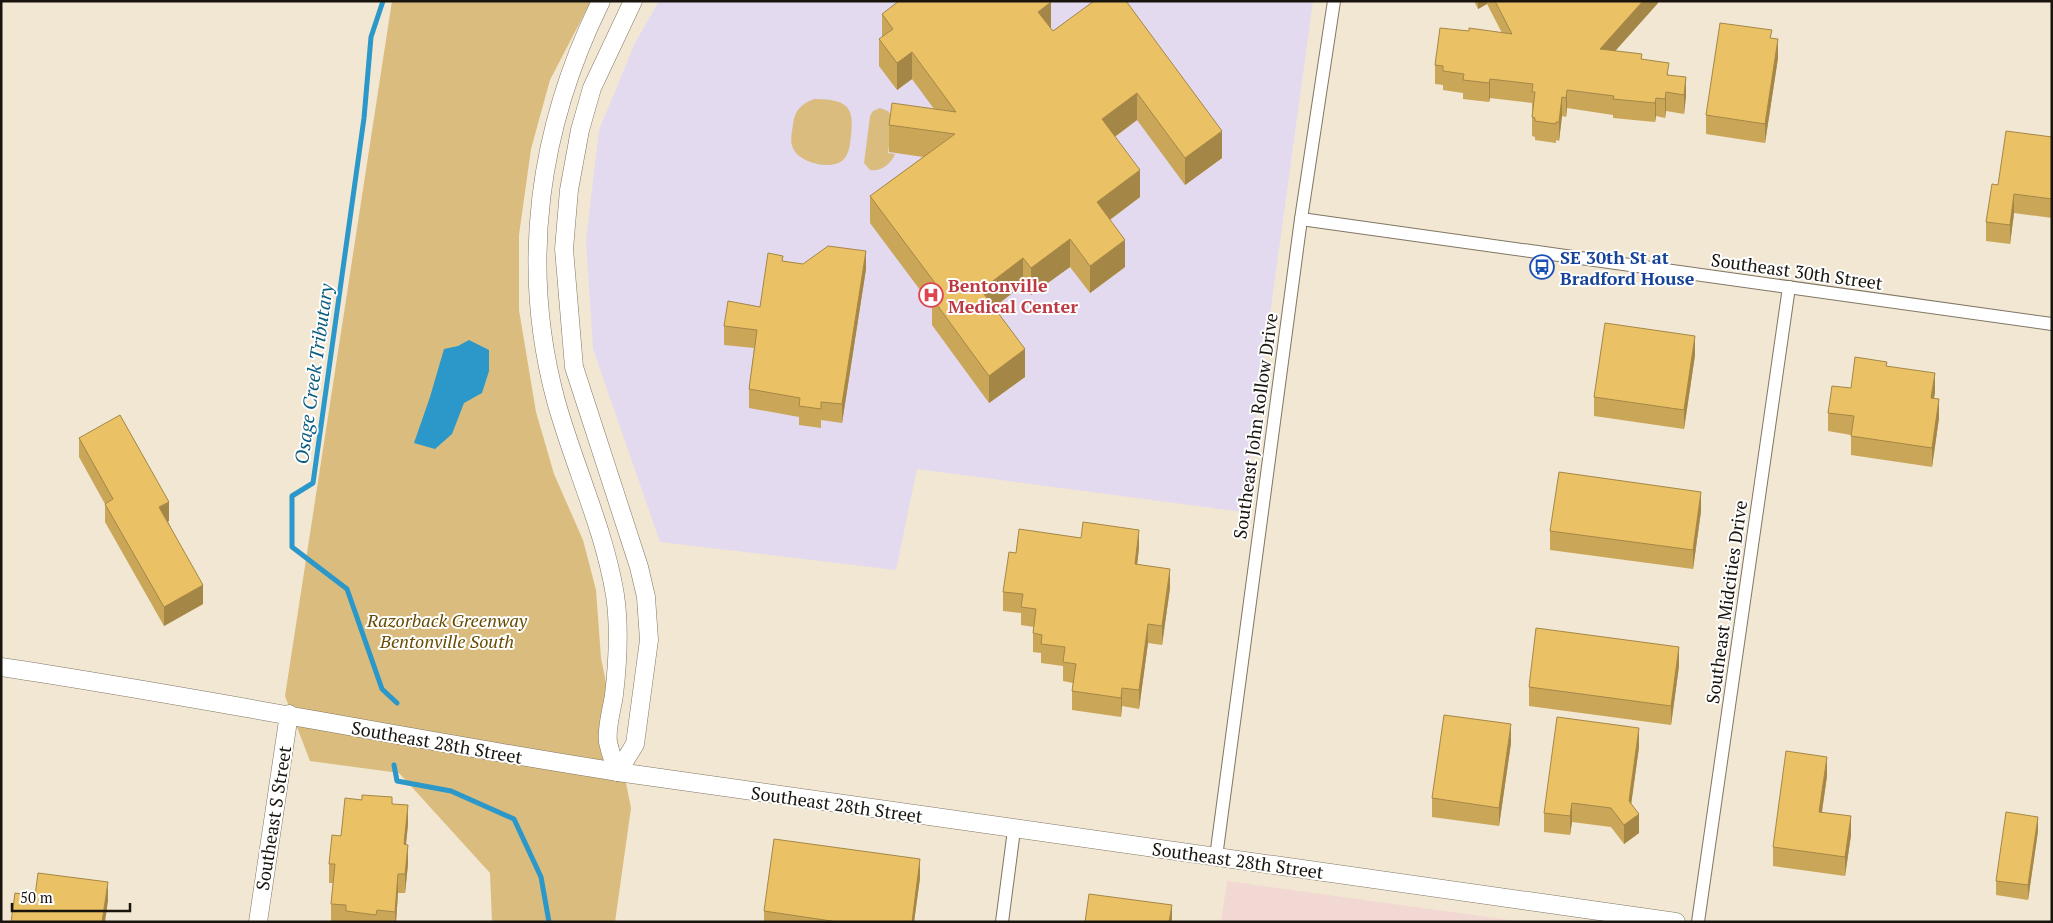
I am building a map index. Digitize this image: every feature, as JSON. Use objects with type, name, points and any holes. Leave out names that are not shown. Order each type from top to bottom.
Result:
[{"type":"main road","points":[[601,1],[567,80],[545,163],[539,213],[539,291],[546,358],[556,400],[611,571],[618,612],[619,645],[607,741],[618,772]]},
{"type":"main road","points":[[618,772],[635,744],[649,640],[646,597],[639,567],[574,367],[564,249],[569,190],[592,88],[633,1]]},
{"type":"main road","name":"Southeast 28th Street","points":[[1,667],[289,714],[466,749],[1014,830],[1676,922]]},
{"type":"main road","name":"Southeast S Street","points":[[258,922],[289,714]]},
{"type":"street","name":"Southeast John Rollow Drive","points":[[1216,857],[1301,219],[1334,1]]},
{"type":"street","name":"Southeast 30th Street","points":[[1301,219],[2052,324]]},
{"type":"street","name":"Southeast Midcities Drive","points":[[1698,922],[1789,288]]},
{"type":"street","points":[[1002,922],[1014,830]]},
{"type":"shaded area","name":"Bentonville Medical Center","points":[[659,1],[1313,1],[1243,512],[917,469],[896,570],[660,542],[593,349],[586,241],[599,130],[635,43]]},
{"type":"shaded area","points":[[1227,881],[1524,922],[1221,922]]},
{"type":"green space","name":"Razorback Greenway Bentonville South","points":[[392,1],[591,1],[550,80],[531,149],[519,235],[519,310],[536,412],[554,474],[583,540],[596,590],[601,658],[631,808],[615,922],[492,922],[490,873],[399,773],[310,761],[285,696]]},
{"type":"green space","points":[[814,99],[836,101],[843,104],[851,115],[849,149],[844,159],[837,164],[824,165],[809,162],[798,155],[792,147],[791,137],[795,115],[802,105]]},
{"type":"green space","points":[[880,108],[888,111],[896,123],[891,129],[888,153],[895,154],[885,166],[878,170],[870,170],[864,163],[870,116],[873,111]]},
{"type":"water","points":[[469,340],[489,350],[489,371],[482,393],[464,403],[452,434],[435,449],[414,443],[444,349],[458,346]]},
{"type":"building","points":[[899,1],[1050,1],[1038,12],[1053,31],[1094,1],[1126,1],[1222,131],[1185,158],[1137,93],[1102,119],[1140,170],[1097,202],[1125,240],[1090,266],[1070,239],[1031,268],[1023,258],[981,290],[1025,349],[989,376],[932,298],[941,291],[870,196],[955,134],[889,125],[892,103],[956,112],[912,52],[897,63],[879,39],[893,29],[882,14]]},
{"type":"building","points":[[1495,1],[1643,1],[1600,49],[1642,54],[1641,59],[1669,63],[1667,75],[1686,77],[1684,95],[1666,92],[1665,99],[1656,98],[1655,103],[1613,99],[1614,96],[1567,90],[1566,98],[1562,97],[1559,122],[1556,122],[1556,124],[1535,121],[1535,118],[1532,117],[1535,92],[1532,92],[1533,84],[1490,79],[1489,83],[1463,80],[1464,74],[1443,71],[1443,66],[1435,65],[1440,28],[1469,31],[1469,28],[1512,34]]},
{"type":"building","points":[[1720,23],[1772,30],[1770,38],[1778,39],[1765,124],[1706,115]]},
{"type":"building","points":[[2006,131],[2052,137],[2052,199],[2014,194],[2010,225],[1986,222],[1992,184],[1998,185]]},
{"type":"building","points":[[828,246],[866,251],[842,404],[821,402],[821,409],[799,406],[800,398],[749,389],[757,330],[724,326],[728,301],[760,307],[768,253],[783,256],[782,261],[803,264]]},
{"type":"building","points":[[1605,323],[1695,336],[1684,410],[1594,397]]},
{"type":"building","points":[[1855,357],[1887,362],[1886,366],[1935,373],[1931,398],[1939,399],[1932,448],[1851,436],[1854,416],[1828,413],[1832,386],[1851,388]]},
{"type":"building","points":[[120,415],[169,502],[159,507],[203,585],[164,607],[105,504],[113,499],[79,438]]},
{"type":"building","points":[[1559,472],[1701,492],[1693,550],[1550,531]]},
{"type":"building","points":[[1083,522],[1139,530],[1135,564],[1170,569],[1162,626],[1148,624],[1139,690],[1122,688],[1121,698],[1072,691],[1076,664],[1063,662],[1065,647],[1041,644],[1042,635],[1033,633],[1036,609],[1021,607],[1023,594],[1003,592],[1009,552],[1016,553],[1019,529],[1081,538]]},
{"type":"building","points":[[1536,628],[1679,647],[1671,706],[1529,687]]},
{"type":"building","points":[[1444,715],[1511,724],[1499,808],[1432,798]]},
{"type":"building","points":[[1557,717],[1639,728],[1629,801],[1639,814],[1624,825],[1611,808],[1572,803],[1570,816],[1544,813]]},
{"type":"building","points":[[1786,751],[1827,757],[1819,812],[1851,816],[1845,857],[1773,847]]},
{"type":"building","points":[[362,795],[392,797],[392,804],[408,805],[404,844],[408,845],[405,874],[398,874],[395,912],[377,910],[376,915],[346,911],[346,905],[331,904],[335,864],[329,864],[332,835],[341,836],[345,798],[362,800]]},
{"type":"building","points":[[2006,812],[2038,817],[2028,885],[1996,881]]},
{"type":"building","points":[[774,839],[920,859],[912,922],[838,922],[764,911]]},
{"type":"building","points":[[38,873],[108,882],[102,922],[11,922],[15,893],[35,896]]},
{"type":"building","points":[[1089,894],[1172,905],[1169,922],[1085,922]]},
{"type":"waterway","name":"Osage Creek Tributary","points":[[383,1],[371,37],[364,118],[313,483],[292,496],[292,547],[347,589],[382,689],[397,703]]},
{"type":"waterway","name":"Osage Creek Tributary","points":[[394,765],[397,781],[451,791],[514,819],[541,877],[549,922]]},
{"type":"place","name":"SE 30th St at Bradford House","points":[[1542,267]]},
{"type":"place","name":"Bentonville Medical Center","points":[[931,295]]}]
